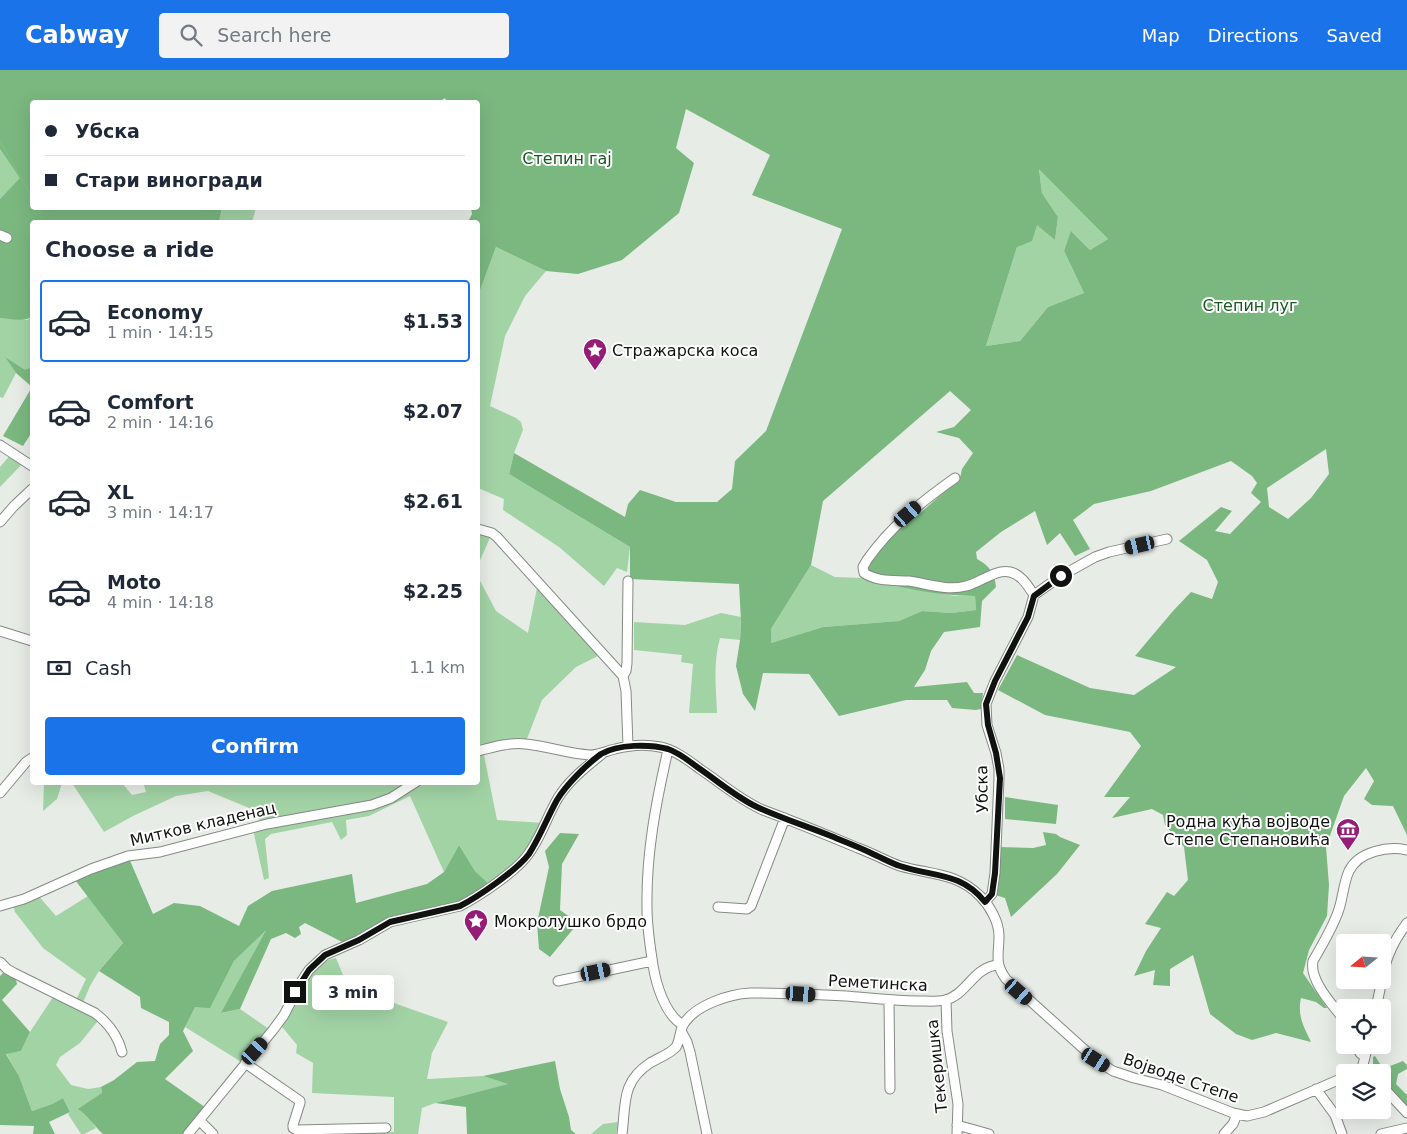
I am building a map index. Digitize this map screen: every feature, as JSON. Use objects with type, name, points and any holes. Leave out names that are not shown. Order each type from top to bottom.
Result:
[{"type":"street","points":[[0,445],[30,465]]},
{"type":"street","points":[[955,478],[898,522],[867,560],[863,567],[864,573],[874,578],[886,580],[910,581],[945,588],[961,588],[998,573],[1009,572],[1022,579],[1034,596],[1061,576],[1095,557],[1166,539]]},
{"type":"street","points":[[0,522],[30,491]]},
{"type":"street","points":[[480,530],[492,533],[497,538],[623,676],[626,691],[628,746]]},
{"type":"street","points":[[623,676],[627,663],[628,581]]},
{"type":"street","name":"Убска","points":[[985,902],[992,894],[995,873],[1000,778],[996,753],[988,725],[986,704],[995,681],[1028,617],[1034,596]]},
{"type":"street","points":[[0,631],[30,640]]},
{"type":"street","points":[[480,751],[505,745],[525,744],[588,755],[604,753],[628,746],[651,746],[668,750],[690,762],[746,801],[901,866],[953,878],[970,887],[985,902],[994,916],[999,930],[998,964]]},
{"type":"street","points":[[668,750],[655,811],[650,846],[647,882],[648,925],[652,961],[660,995],[682,1028],[690,1052],[707,1134]]},
{"type":"street","points":[[188,1134],[273,1030],[301,982],[319,960],[327,954],[359,940],[390,922],[460,906],[516,868],[526,858],[535,844],[563,790],[604,753]]},
{"type":"street","points":[[0,793],[30,759]]},
{"type":"street","name":"Митков кладенац","points":[[0,906],[30,896],[121,858],[160,852],[266,824],[349,811],[391,798],[411,785]]},
{"type":"street","points":[[718,907],[747,909],[751,906],[785,818]]},
{"type":"street","points":[[1336,1008],[1315,979],[1312,968],[1313,960],[1338,913],[1350,869],[1360,859],[1377,850],[1390,848],[1407,850]]},
{"type":"street","points":[[1391,947],[1407,923]]},
{"type":"street","points":[[558,980],[652,961]]},
{"type":"street","points":[[0,962],[14,973],[95,1013],[114,1034],[122,1052]]},
{"type":"street","name":"Текеришка","points":[[957,1129],[958,1097],[947,1031],[946,1000],[956,996],[984,968],[998,964]]},
{"type":"street","name":"Војводе Степе","points":[[998,964],[1006,979],[1019,992],[1096,1060],[1113,1071],[1162,1085],[1237,1114],[1247,1116],[1264,1112],[1336,1081]]},
{"type":"street","name":"Реметинска","points":[[622,1134],[625,1096],[628,1086],[636,1074],[674,1048],[682,1028],[691,1016],[708,1004],[720,999],[743,993],[801,994],[889,1000],[946,1000]]},
{"type":"street","points":[[889,1000],[890,1089]]},
{"type":"street","points":[[1362,1054],[1366,1057]]},
{"type":"street","points":[[1364,1064],[1366,1054]]},
{"type":"street","points":[[245,1063],[300,1101],[293,1125],[293,1128],[297,1130],[386,1128]]},
{"type":"street","points":[[1316,1089],[1335,1115],[1342,1134]]},
{"type":"street","points":[[1391,1096],[1407,1113]]},
{"type":"street","points":[[1224,1134],[1233,1124],[1237,1114]]},
{"type":"street","points":[[200,1121],[213,1134]]},
{"type":"street","points":[[1381,1134],[1407,1128]]},
{"type":"street","points":[[957,1129],[989,1134]]},
{"type":"green space","name":"Степин луг","points":[[0,70],[1407,70],[1407,835],[1393,806],[1372,805],[1364,799],[1374,781],[1366,768],[1344,796],[1326,847],[1329,885],[1327,916],[1309,950],[1303,973],[1327,1008],[1316,1002],[1301,998],[1300,1004],[1302,1021],[1311,1042],[1276,1033],[1252,1040],[1236,1034],[1210,1014],[1193,955],[1170,969],[1170,986],[1153,985],[1155,970],[1134,976],[1146,951],[1161,928],[1145,924],[1167,892],[1174,896],[1188,880],[1184,847],[1165,825],[1163,815],[1152,809],[1112,818],[1130,797],[1104,797],[1141,746],[1130,732],[1045,715],[998,690],[1017,655],[1090,688],[1134,695],[1176,667],[1135,656],[1191,592],[1212,599],[1218,582],[1207,560],[1179,541],[1221,507],[1232,511],[1215,531],[1230,534],[1261,502],[1251,493],[1257,483],[1252,476],[1231,461],[1151,491],[1094,504],[1073,520],[1090,549],[1075,556],[1060,533],[1047,545],[1035,511],[1001,532],[976,552],[977,559],[985,564],[993,574],[996,587],[982,601],[980,627],[944,632],[931,651],[925,670],[914,687],[967,682],[974,693],[983,693],[981,709],[952,708],[947,700],[906,700],[839,716],[809,674],[763,673],[755,711],[743,694],[736,666],[741,621],[739,584],[630,579],[630,547],[509,474],[514,453],[625,517],[628,504],[640,490],[676,502],[717,502],[732,489],[735,461],[766,431],[842,229],[752,195],[770,155],[686,109],[676,148],[694,163],[679,213],[622,260],[578,274],[546,271],[496,247],[480,291],[480,220],[469,220],[472,214],[471,210],[480,210],[480,100],[446,100],[445,98],[442,100],[30,100],[30,210],[222,210],[219,220],[30,220],[30,318],[16,320],[0,318],[0,199],[20,178],[0,149]],"holes":[[[1039,169],[1108,239],[1090,250],[1071,231],[1064,251],[1084,293],[1048,307],[1020,341],[986,346],[1017,247],[1032,241],[1037,225],[1055,240],[1058,217],[1042,193]],[[950,391],[971,410],[954,427],[936,432],[959,438],[973,453],[962,469],[960,478],[918,515],[900,524],[877,552],[862,578],[932,593],[975,596],[976,610],[951,613],[922,611],[899,621],[823,627],[771,643],[771,629],[811,565],[823,501]],[[1326,449],[1329,474],[1311,498],[1288,519],[1269,507],[1267,488]]]},
{"type":"green space","points":[[0,149],[21,178],[0,199]]},
{"type":"green space","points":[[1039,168],[1108,239],[1090,250],[1072,232],[1064,251],[1084,293],[1048,307],[1020,341],[986,346],[1017,247],[1037,224],[1055,240],[1058,217],[1042,193]]},
{"type":"green space","points":[[222,210],[255,210],[253,220],[219,220]]},
{"type":"green space","points":[[496,247],[546,271],[525,296],[505,336],[490,406],[521,422],[523,430],[514,453],[509,474],[630,547],[627,572],[617,568],[604,586],[559,547],[503,510],[504,499],[480,489],[480,291]]},
{"type":"green space","points":[[0,318],[27,320],[30,318],[30,368],[25,371],[6,358],[16,373],[3,398],[0,397]]},
{"type":"green space","points":[[5,357],[25,370],[30,368],[30,385],[16,373]]},
{"type":"green space","points":[[30,390],[30,435],[23,446],[3,436]]},
{"type":"green space","points":[[12,453],[25,461],[0,487],[0,467]]},
{"type":"green space","points":[[480,530],[492,533],[480,560]]},
{"type":"green space","points":[[811,565],[835,577],[862,578],[955,596],[975,596],[976,610],[951,613],[922,611],[899,621],[823,627],[771,643],[771,629]]},
{"type":"green space","points":[[480,581],[496,611],[528,633],[538,583],[602,654],[576,667],[542,700],[525,744],[483,750],[497,820],[545,823],[526,855],[490,885],[475,871],[459,845],[444,872],[410,796],[369,816],[346,820],[347,835],[341,840],[332,822],[271,834],[265,839],[269,878],[264,880],[254,834],[260,821],[254,810],[208,791],[176,796],[104,832],[73,785],[124,785],[132,795],[146,792],[144,785],[480,785]]},
{"type":"green space","points":[[721,613],[741,617],[740,640],[720,638],[716,666],[717,713],[689,713],[693,664],[681,662],[682,655],[634,650],[634,622],[685,625]]},
{"type":"green space","points":[[44,785],[61,785],[57,799],[43,811]]},
{"type":"green space","points":[[1005,797],[1058,805],[1056,824],[1005,819]]},
{"type":"green space","points":[[1043,832],[1056,834],[1080,845],[1057,874],[1011,917],[1005,898],[992,894],[996,847],[1033,848],[1046,845]]},
{"type":"green space","points":[[560,833],[579,834],[562,864],[560,910],[574,920],[574,928],[550,957],[539,949],[537,923],[549,867],[545,851]]},
{"type":"green space","points":[[459,845],[475,871],[490,885],[462,908],[405,919],[346,944],[305,923],[299,927],[301,934],[295,938],[286,933],[271,939],[240,1009],[221,1013],[266,930],[234,961],[210,1008],[195,1007],[183,1031],[193,1051],[165,1079],[209,1110],[188,1134],[103,1134],[78,1109],[102,1093],[101,1087],[114,1080],[137,1062],[155,1061],[160,1044],[169,1035],[169,1022],[141,1008],[140,997],[99,971],[123,943],[72,876],[128,856],[153,914],[174,903],[200,906],[239,926],[248,906],[272,891],[352,874],[356,903],[427,884],[444,872]]},
{"type":"green space","points":[[36,893],[56,916],[88,896],[123,943],[99,971],[82,1005],[101,1017],[80,1043],[60,1057],[56,1065],[71,1085],[88,1089],[101,1087],[102,1093],[87,1114],[96,1128],[84,1134],[81,1134],[68,1114],[70,1112],[63,1098],[32,1111],[19,1076],[6,1053],[21,1051],[30,1032],[55,994],[75,1002],[86,979],[43,948],[15,912],[12,902]]},
{"type":"green space","points":[[267,928],[222,1013],[240,1009],[269,1029],[243,1063],[185,1027],[195,1006],[210,1007],[234,961]]},
{"type":"green space","points":[[336,958],[348,987],[448,1022],[432,1053],[427,1079],[483,1076],[509,1084],[422,1108],[418,1134],[329,1134],[394,1132],[394,1097],[312,1093],[313,1063],[296,1053],[297,1045],[278,1022],[307,977],[320,962]]},
{"type":"green space","points":[[7,969],[14,973],[17,984],[2,1000],[30,1032],[21,1051],[6,1054],[19,1076],[32,1111],[63,1098],[70,1112],[49,1122],[55,1134],[33,1134],[34,1126],[0,1125],[0,976]]},
{"type":"green space","points":[[1375,1056],[1380,1064],[1373,1064],[1373,1057]]},
{"type":"green space","points":[[555,1061],[571,1130],[576,1134],[467,1134],[466,1107],[435,1103],[508,1084],[483,1076]]},
{"type":"green space","points":[[1403,1061],[1407,1065],[1407,1069],[1398,1074],[1396,1084],[1407,1095],[1407,1109],[1391,1092],[1391,1066]]},
{"type":"green space","points":[[618,1122],[616,1134],[591,1134],[603,1124]]},
{"type":"waterway","points":[[0,142],[30,194]]},
{"type":"place","name":"Стражарска коса","points":[[595,371]]},
{"type":"place","name":"Родна кућа војводе Степе Степановића","points":[[1348,851]]},
{"type":"place","name":"Мокролушко брдо","points":[[476,942]]},
{"type":"route","points":[[295,992],[309,970],[325,955],[359,940],[390,922],[460,906],[516,868],[526,858],[558,798],[574,778],[602,754],[628,746],[660,747],[676,753],[758,808],[800,823],[901,866],[944,875],[961,881],[985,902],[992,894],[995,873],[1000,778],[996,753],[986,715],[986,704],[995,681],[1028,617],[1034,596],[1061,576]]},
{"type":"park label","name":"Степин гај","points":[[567,158]]}]
